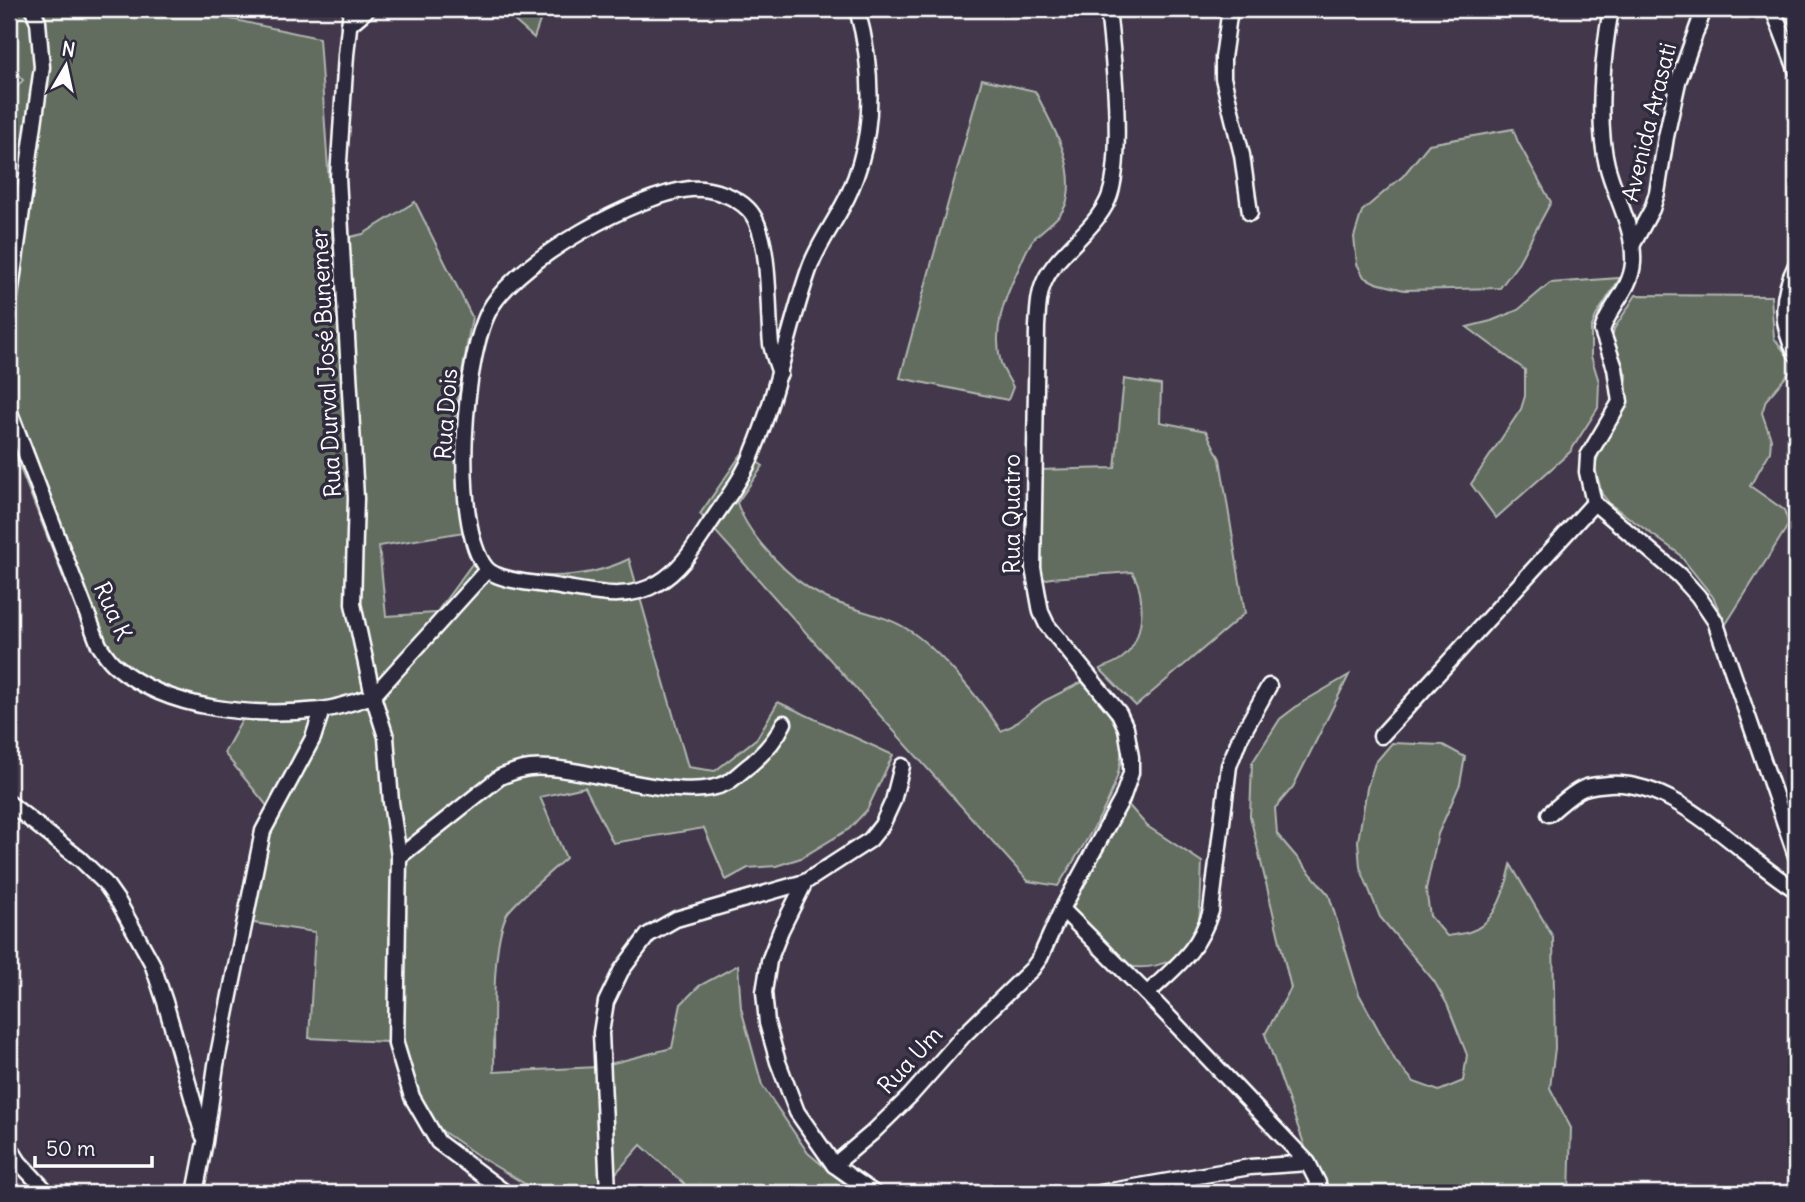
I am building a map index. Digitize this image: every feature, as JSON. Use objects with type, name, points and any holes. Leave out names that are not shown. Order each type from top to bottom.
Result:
[{"type":"street","points":[[9,303],[41,67],[38,22],[33,9]]},
{"type":"street","points":[[349,25],[351,9]]},
{"type":"street","points":[[349,25],[368,9]]},
{"type":"street","points":[[373,696],[488,570],[500,577],[603,594],[634,595],[661,582],[687,559],[752,456],[780,374],[811,265],[850,192],[866,134],[870,98],[869,69],[857,9]]},
{"type":"street","name":"Rua Quatro","points":[[1017,984],[1040,958],[1062,909],[1122,799],[1131,773],[1129,740],[1119,713],[1047,625],[1041,612],[1033,568],[1036,340],[1040,296],[1051,270],[1100,212],[1114,180],[1114,83],[1108,9]]},
{"type":"street","points":[[1230,9],[1223,78],[1242,155],[1250,213]]},
{"type":"street","points":[[1611,9],[1606,33],[1602,120],[1607,163],[1633,244],[1633,264],[1628,286],[1611,310],[1602,331],[1615,368],[1620,402],[1588,456],[1587,472],[1594,503],[1679,575],[1715,621],[1796,856]]},
{"type":"street","name":"Avenida Arasati","points":[[1633,244],[1652,209],[1657,193],[1678,82],[1704,9]]},
{"type":"street","points":[[1773,9],[1796,69]]},
{"type":"street","name":"Rua Durval José Bunemer","points":[[349,25],[338,177],[356,498],[353,604],[373,696],[386,737],[399,857],[396,1030],[399,1058],[412,1097],[438,1142],[506,1193]]},
{"type":"street","name":"Rua Dois","points":[[488,570],[471,531],[465,487],[468,398],[475,348],[493,303],[526,269],[551,251],[610,217],[658,196],[692,189],[713,190],[731,198],[749,210],[762,237],[772,349],[780,374]]},
{"type":"street","points":[[1796,265],[1785,292],[1784,313],[1787,337],[1796,354]]},
{"type":"street","name":"Rua K","points":[[9,410],[99,645],[114,665],[154,691],[217,709],[323,710],[373,696]]},
{"type":"street","points":[[1381,736],[1594,503]]},
{"type":"street","points":[[1147,993],[1198,944],[1207,925],[1230,766],[1239,740],[1269,686]]},
{"type":"street","points":[[195,1193],[216,1065],[263,831],[313,738],[323,710]]},
{"type":"street","points":[[399,857],[500,777],[517,770],[532,767],[555,768],[642,785],[713,788],[729,782],[762,755],[777,738],[784,723]]},
{"type":"street","points":[[608,1193],[601,1033],[606,1002],[621,971],[648,935],[676,919],[805,882],[870,840],[882,825],[894,801],[902,766]]},
{"type":"street","points":[[1549,814],[1579,790],[1595,785],[1623,783],[1647,788],[1680,805],[1796,890]]},
{"type":"street","points":[[9,803],[80,859],[105,883],[119,903],[152,963],[205,1142]]},
{"type":"street","points":[[805,882],[791,907],[769,961],[764,992],[767,1023],[797,1112],[834,1165],[874,1193]]},
{"type":"street","points":[[1062,909],[1147,993],[1308,1163],[1320,1193]]},
{"type":"street","name":"Rua Um","points":[[834,1165],[872,1133],[964,1035],[1017,984]]},
{"type":"street","points":[[9,1146],[19,1162],[48,1193]]},
{"type":"street","points":[[1100,1193],[1250,1167],[1308,1163]]},
{"type":"green space","points":[[9,9],[214,9],[216,16],[319,38],[333,241],[363,234],[415,202],[472,317],[455,413],[453,444],[464,532],[379,546],[386,616],[436,613],[475,560],[512,572],[552,576],[592,572],[629,559],[688,767],[715,771],[757,738],[778,702],[893,755],[867,810],[849,829],[801,858],[776,866],[748,868],[726,880],[704,828],[613,843],[585,787],[540,797],[566,858],[525,894],[507,914],[498,947],[494,1072],[598,1067],[672,1048],[681,1004],[699,986],[738,965],[741,1008],[762,1085],[808,1153],[846,1185],[847,1193],[692,1193],[641,1145],[598,1193],[540,1193],[435,1126],[403,1080],[387,1042],[309,1038],[315,932],[240,921],[257,834],[268,807],[224,753],[246,713],[165,687],[91,647],[9,440],[9,96],[23,80],[9,66]]},
{"type":"green space","points":[[501,9],[544,9],[534,38]]},
{"type":"green space","points":[[982,79],[1035,91],[1060,142],[1068,168],[1068,196],[1063,211],[1032,241],[1001,315],[999,351],[1002,366],[1013,387],[1008,400],[900,378]]},
{"type":"green space","points":[[1513,129],[1551,202],[1517,265],[1500,288],[1404,290],[1364,277],[1357,264],[1354,237],[1362,211],[1403,176],[1429,144]]},
{"type":"green space","points":[[1620,278],[1591,329],[1591,356],[1599,382],[1598,408],[1570,452],[1496,518],[1471,484],[1521,409],[1525,396],[1525,370],[1467,327],[1518,310],[1550,283]]},
{"type":"green space","points":[[1636,295],[1771,296],[1774,338],[1795,366],[1766,400],[1762,413],[1771,439],[1770,452],[1750,486],[1784,510],[1789,524],[1726,624],[1713,597],[1678,553],[1610,504],[1602,494],[1595,468],[1601,442],[1621,417],[1627,377],[1611,342],[1614,329]]},
{"type":"green space","points":[[1124,379],[1161,385],[1160,422],[1206,431],[1220,459],[1245,613],[1136,706],[1100,669],[1119,660],[1129,651],[1139,630],[1140,592],[1132,572],[1038,581],[1038,470],[1115,468]]},
{"type":"green space","points":[[743,452],[763,466],[737,503],[751,530],[784,569],[822,596],[907,629],[932,649],[958,676],[1001,731],[1012,726],[1044,701],[1082,682],[1108,712],[1119,734],[1121,752],[1118,772],[1112,792],[1091,834],[1058,886],[1028,881],[700,514]]},
{"type":"green space","points":[[1349,675],[1293,787],[1275,808],[1277,834],[1329,895],[1359,994],[1396,1062],[1414,1082],[1439,1091],[1463,1081],[1467,1055],[1447,1004],[1434,981],[1380,917],[1360,867],[1358,841],[1367,788],[1375,763],[1392,743],[1443,745],[1465,757],[1460,784],[1438,834],[1426,889],[1430,916],[1447,936],[1478,928],[1486,922],[1498,904],[1511,865],[1553,937],[1555,1048],[1550,1088],[1571,1128],[1569,1193],[1314,1193],[1314,1172],[1265,1034],[1291,988],[1250,816],[1252,763],[1280,719],[1301,703]]},
{"type":"green space","points":[[1125,801],[1147,826],[1202,862],[1197,933],[1181,954],[1169,961],[1143,967],[1116,962],[1105,955],[1089,936],[1069,901]]}]
